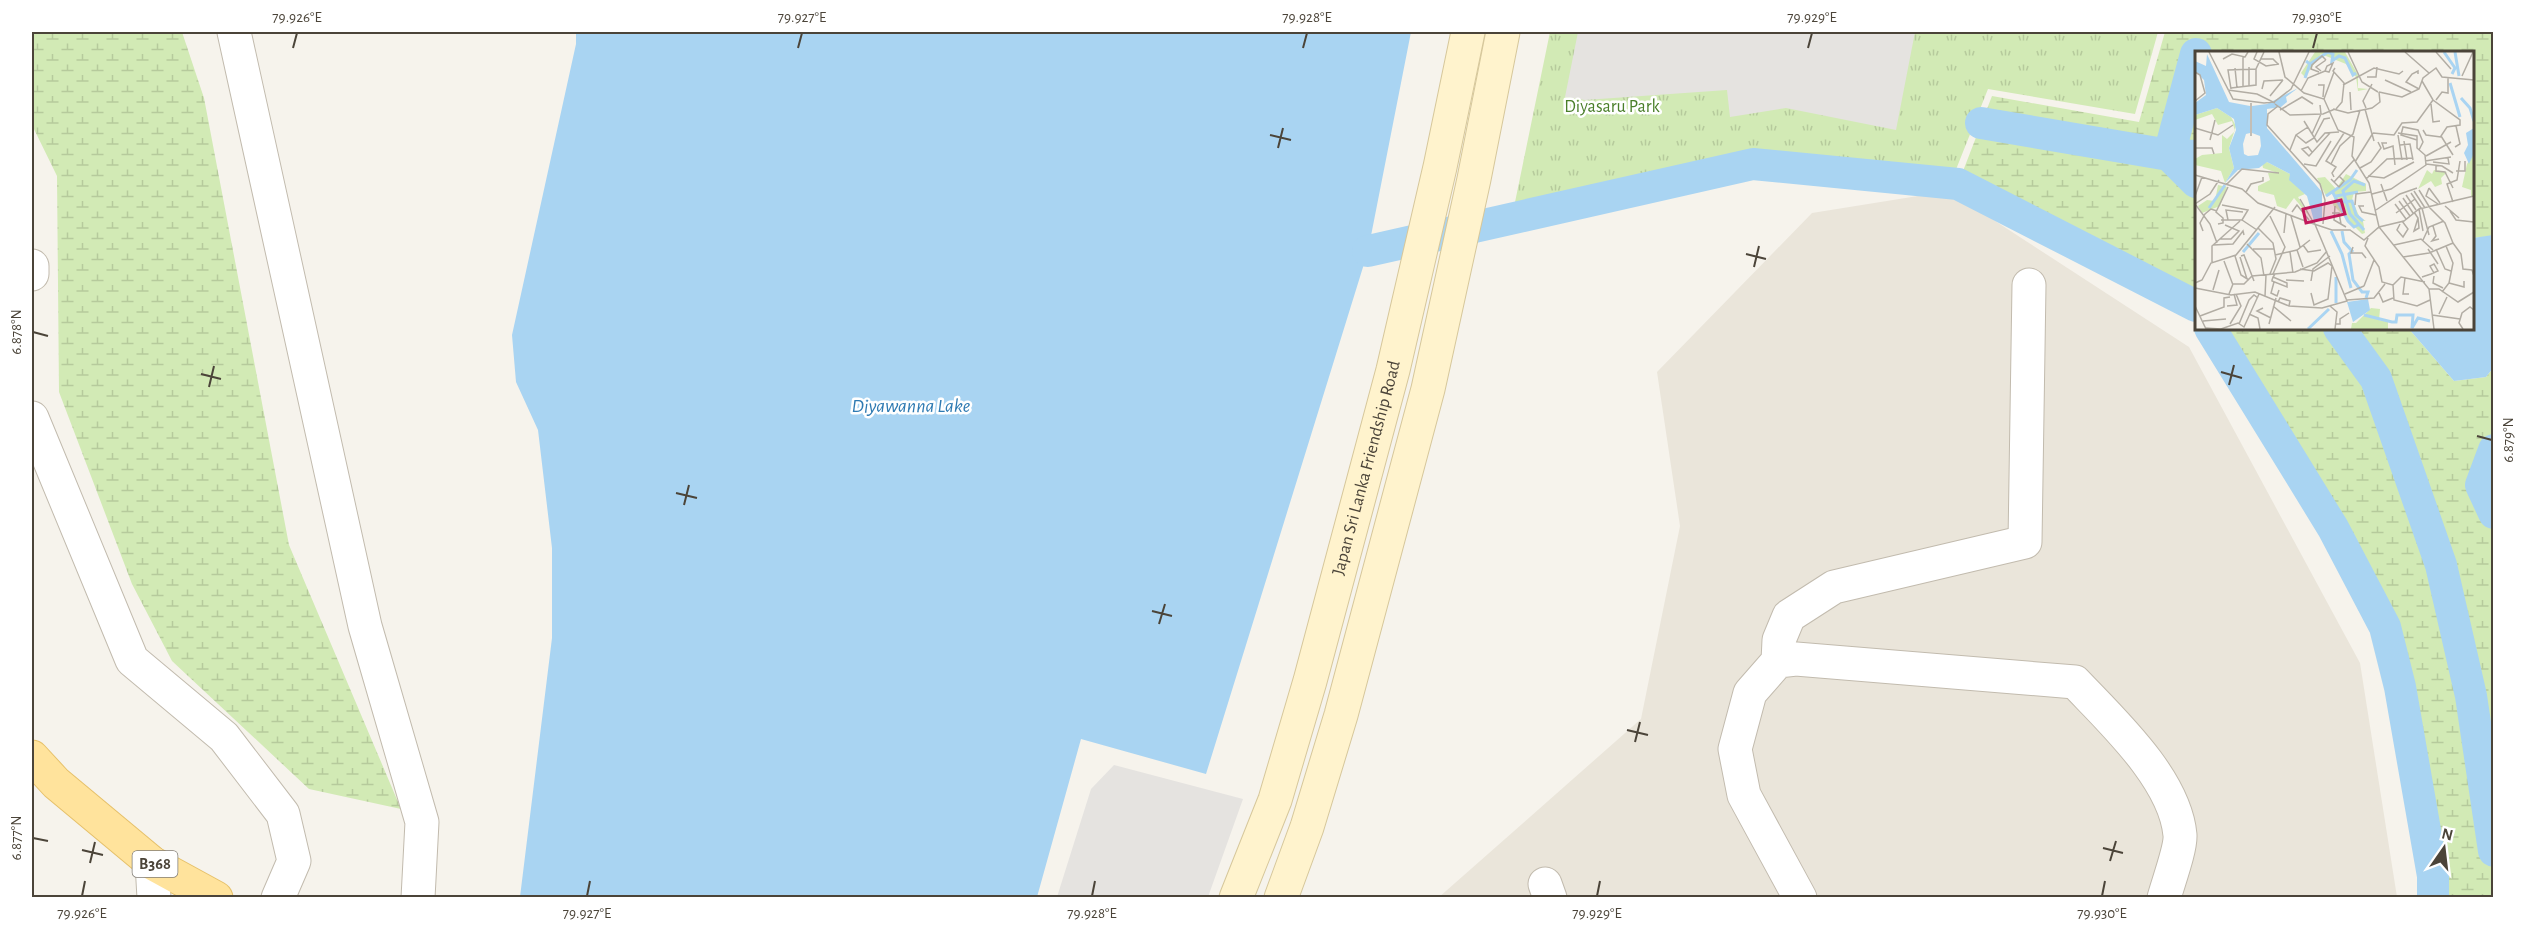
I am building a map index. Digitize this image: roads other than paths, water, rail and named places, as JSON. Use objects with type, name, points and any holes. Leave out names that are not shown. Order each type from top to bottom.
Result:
[{"type":"main road","name":"Japan Sri Lanka Friendship Road","points":[[1236,897],[1275,800],[1310,681],[1393,370],[1440,167],[1468,32]]},
{"type":"main road","name":"Japan Sri Lanka Friendship Road","points":[[1281,897],[1307,827],[1341,715],[1428,389],[1474,179],[1503,32]]},
{"type":"main road","name":"B368","points":[[32,757],[56,783],[152,863],[216,897]]},
{"type":"street","points":[[234,32],[364,626],[422,822],[418,897]]},
{"type":"street","points":[[32,267],[32,274]]},
{"type":"street","points":[[1800,897],[1744,795],[1735,749],[1750,693],[1778,661],[1779,640],[1789,616],[1834,587],[2025,542],[2029,285]]},
{"type":"street","points":[[32,418],[132,660],[224,737],[283,814],[294,861],[278,897]]},
{"type":"street","points":[[1778,661],[1796,659],[2075,682],[2139,748],[2172,804],[2180,837],[2164,897]]},
{"type":"street","points":[[152,863],[154,897]]},
{"type":"water","name":"Diyawanna Lake","points":[[576,32],[1411,32],[1368,251],[1206,774],[1081,739],[1037,897],[520,897],[552,638],[552,548],[538,430],[516,382],[512,335],[576,44]]},
{"type":"water","points":[[2493,235],[2493,368],[2486,377],[2454,381],[2410,330],[2474,330],[2474,238]]},
{"type":"waterway","points":[[2195,58],[2169,155],[2195,181]]},
{"type":"waterway","points":[[1981,123],[2169,155],[2195,156]]},
{"type":"waterway","points":[[1368,251],[1753,164],[1958,184],[2195,305]]},
{"type":"waterway","points":[[2211,330],[2333,528],[2385,627],[2400,687],[2433,876],[2433,898]]},
{"type":"waterway","points":[[2340,330],[2376,379],[2441,565],[2471,696],[2494,851]]},
{"type":"waterway","points":[[2494,450],[2481,485],[2494,513]]},
{"type":"park label","name":"Diyasaru Park","points":[[1612,107]]}]
